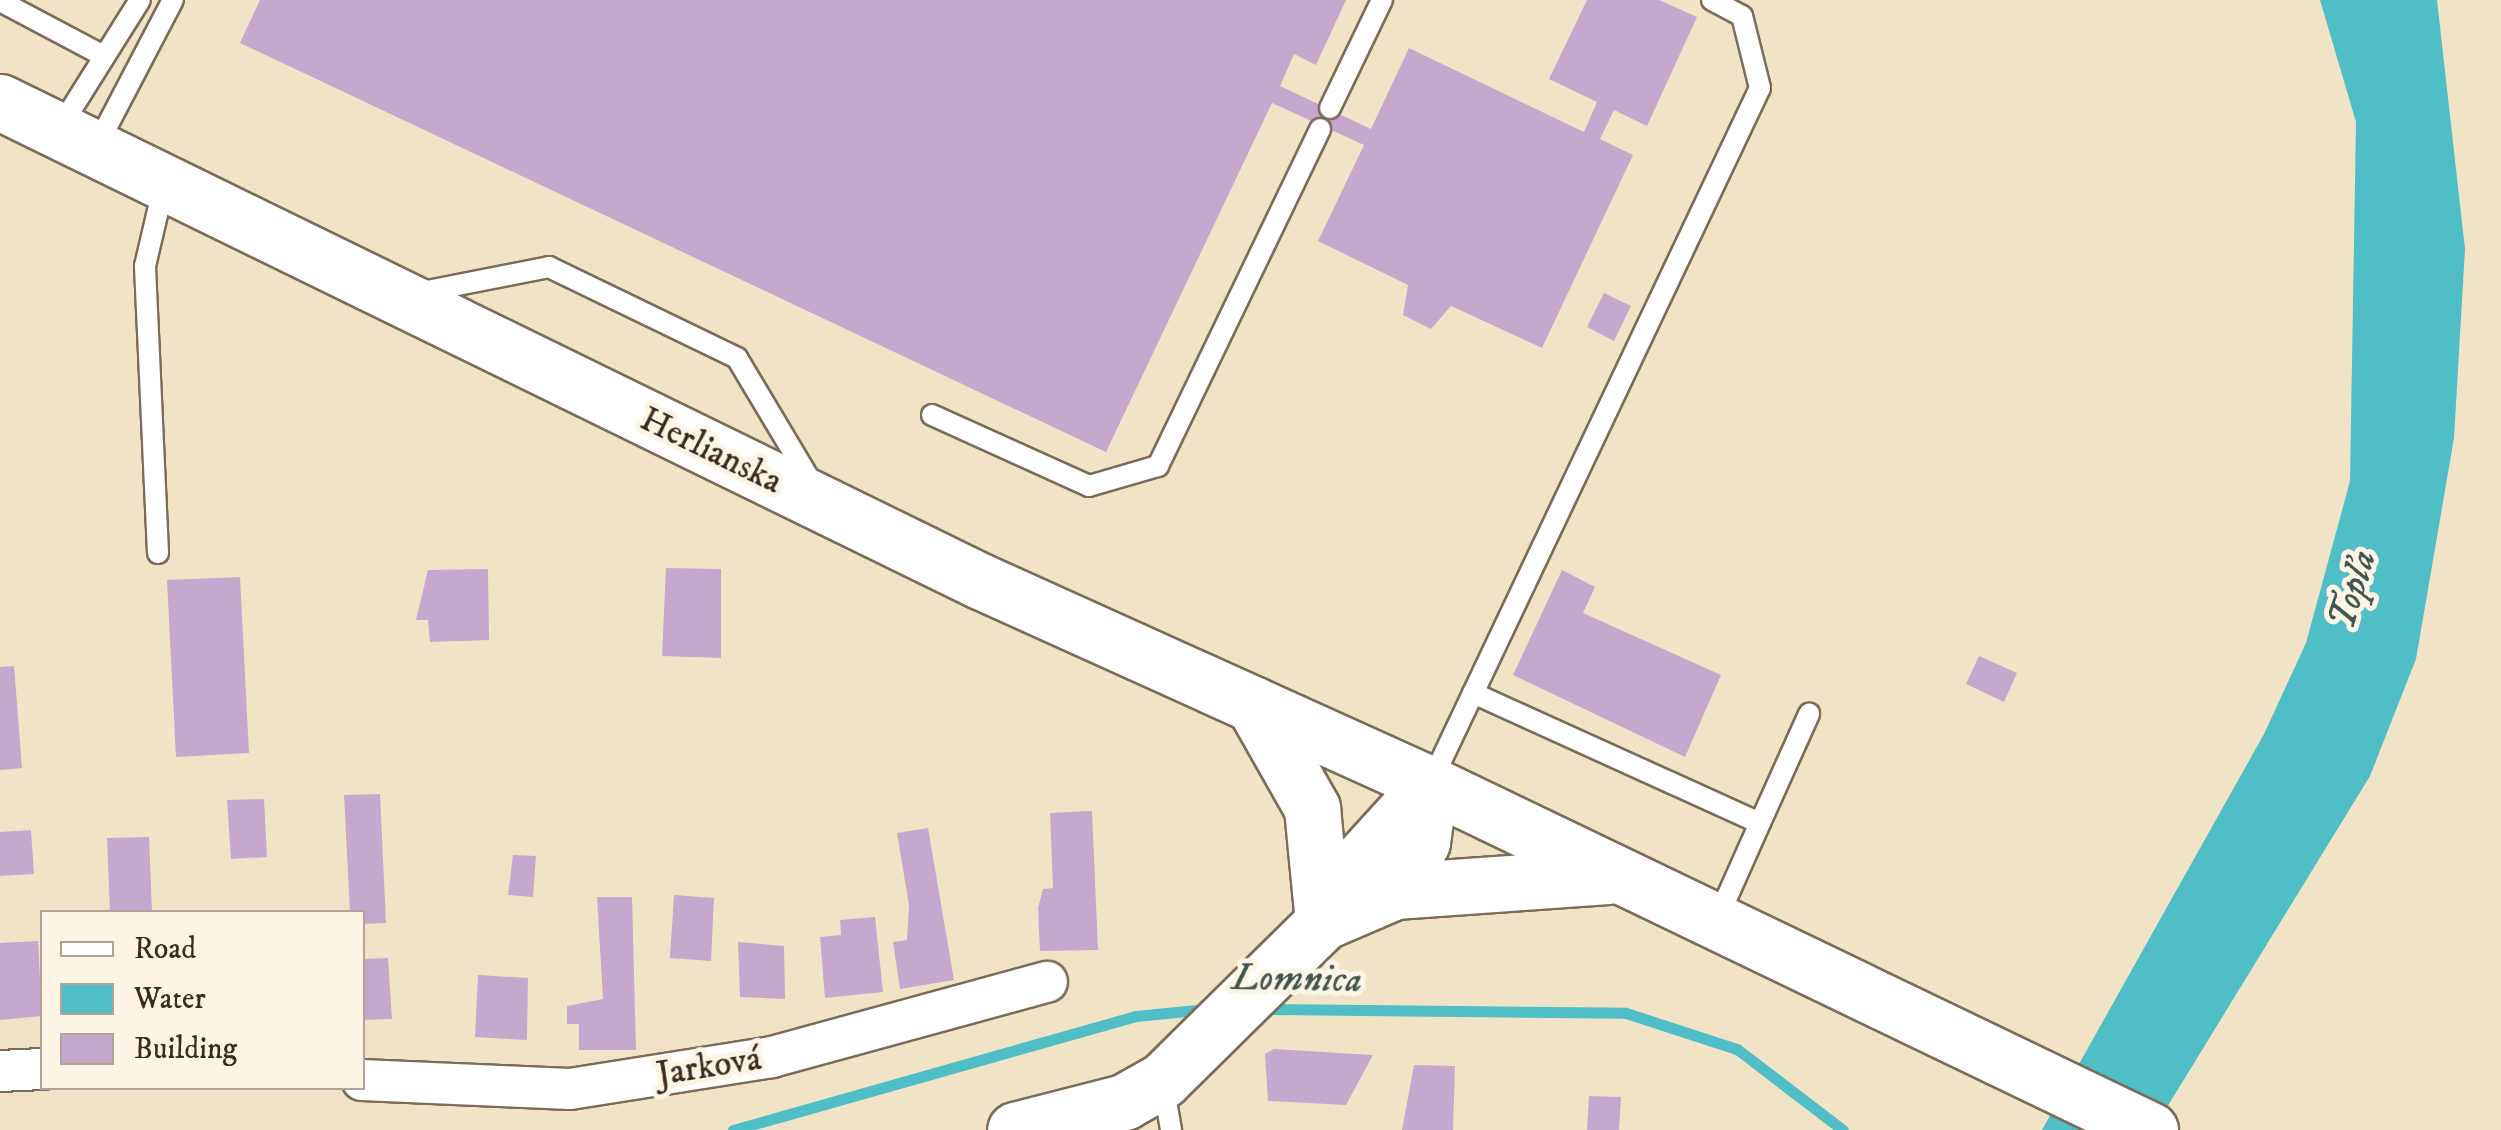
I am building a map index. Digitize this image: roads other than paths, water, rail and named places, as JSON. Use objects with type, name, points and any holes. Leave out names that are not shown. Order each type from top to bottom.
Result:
[{"type":"main road","name":"Herlianska","points":[[0,102],[74,145],[163,189],[826,507],[1430,784],[2150,1130]]},
{"type":"main road","points":[[1253,704],[1312,808],[1323,922]]},
{"type":"main road","points":[[1396,890],[1422,842],[1430,784]]},
{"type":"main road","points":[[1051,1126],[1124,1102],[1167,1105],[1266,980],[1323,922],[1339,884],[1430,784]]},
{"type":"main road","points":[[1323,922],[1396,890],[1620,876]]},
{"type":"street","name":"Jarková","points":[[365,1080],[570,1089],[772,1058],[1047,982]]},
{"type":"street","points":[[0,1071],[40,1069]]},
{"type":"lane","points":[[74,145],[104,56],[140,0]]},
{"type":"lane","points":[[74,145],[174,0]]},
{"type":"lane","points":[[1330,108],[1382,0]]},
{"type":"lane","points":[[1430,784],[1760,88],[1742,16],[1712,0]]},
{"type":"lane","points":[[0,1],[104,56]]},
{"type":"lane","points":[[932,415],[1088,486],[1158,466],[1320,129]]},
{"type":"lane","points":[[158,553],[145,266],[163,189]]},
{"type":"lane","points":[[391,298],[549,267],[737,358],[826,507]]},
{"type":"lane","points":[[1473,694],[1760,823]]},
{"type":"lane","points":[[1715,922],[1809,714]]},
{"type":"water","name":"Topľa","points":[[2320,0],[2437,0],[2465,249],[2454,438],[2416,659],[2370,776],[2153,1130],[2042,1130],[2264,734],[2306,643],[2350,481],[2356,122]]},
{"type":"waterway","name":"Lomnica","points":[[733,1130],[1136,1016],[1207,1009]]},
{"type":"waterway","name":"Lomnica","points":[[1261,1009],[1626,1013],[1737,1049],[1843,1130]]}]
